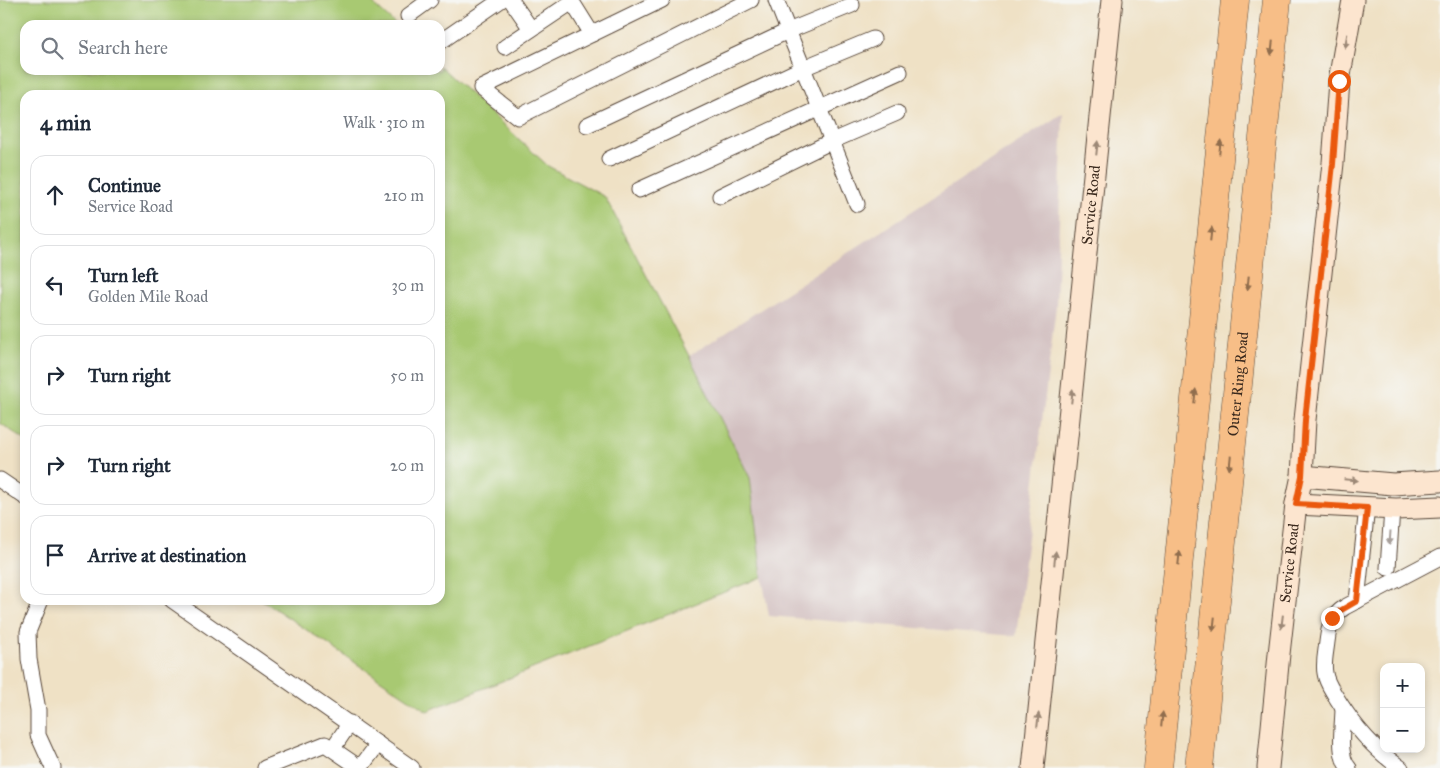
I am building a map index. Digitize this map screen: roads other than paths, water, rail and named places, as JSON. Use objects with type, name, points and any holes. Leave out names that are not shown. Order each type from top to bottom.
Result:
[{"type":"highway","points":[[1158,768],[1235,0]]},
{"type":"highway","name":"Outer Ring Road","points":[[1199,768],[1277,0]]},
{"type":"main road","name":"Service Road","points":[[1033,768],[1112,0]]},
{"type":"main road","name":"Service Road","points":[[1268,768],[1296,504],[1302,476],[1305,420],[1333,164],[1339,81],[1353,0]]},
{"type":"main road","points":[[1302,476],[1393,484],[1440,481]]},
{"type":"main road","points":[[1296,504],[1392,509],[1440,507]]},
{"type":"street","points":[[408,16],[430,0]]},
{"type":"street","points":[[445,39],[501,0]]},
{"type":"street","points":[[511,0],[531,29]]},
{"type":"street","points":[[662,0],[481,88],[518,117],[751,0]]},
{"type":"street","points":[[776,0],[857,204]]},
{"type":"street","points":[[505,47],[572,2],[592,34]]},
{"type":"street","points":[[587,125],[788,31],[852,5]]},
{"type":"street","points":[[609,159],[803,68],[873,39]]},
{"type":"street","points":[[639,190],[900,72]]},
{"type":"street","points":[[720,196],[832,141],[897,113]]},
{"type":"street","points":[[0,480],[20,494]]},
{"type":"street","points":[[1357,601],[1367,508]]},
{"type":"street","points":[[1388,568],[1392,509]]},
{"type":"street","points":[[1401,768],[1373,745],[1343,708],[1329,685],[1324,671],[1324,664],[1329,625],[1332,618],[1338,612],[1440,557]]},
{"type":"street","points":[[39,605],[28,632],[29,659],[38,710],[38,734],[53,768]]},
{"type":"street","points":[[179,605],[412,768]]},
{"type":"street","points":[[1343,708],[1342,755],[1345,764],[1349,768]]},
{"type":"street","points":[[333,748],[350,724]]},
{"type":"street","points":[[265,768],[327,745],[360,768],[378,744]]}]
